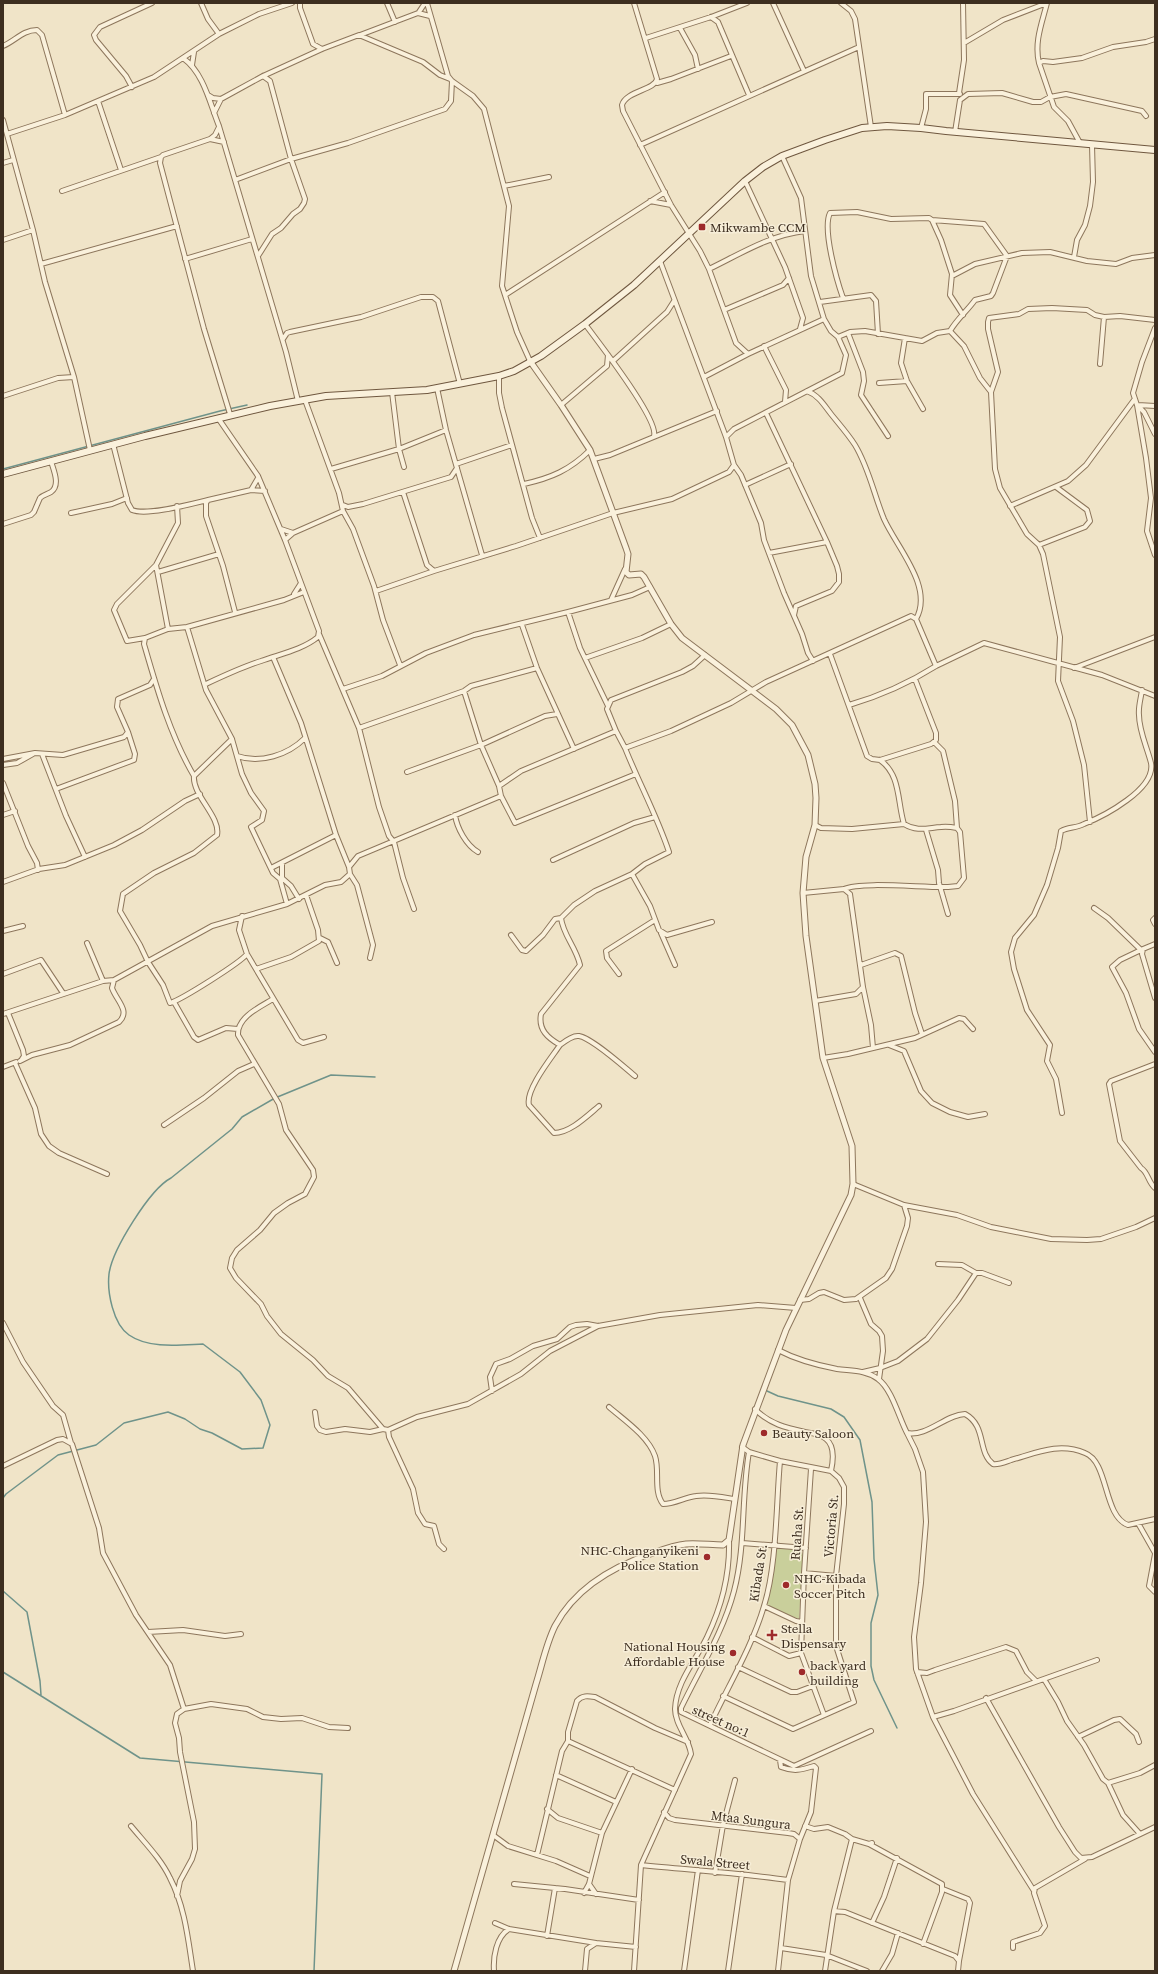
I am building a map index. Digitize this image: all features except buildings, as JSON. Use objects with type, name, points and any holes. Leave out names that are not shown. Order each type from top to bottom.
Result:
[{"type":"main road","points":[[3,474],[230,414],[326,396],[427,390],[499,376],[514,371],[541,356],[585,324],[634,285],[745,181],[763,167],[782,156],[843,133],[871,127],[921,128],[1155,150]]},
{"type":"street","points":[[132,87],[126,76],[96,40],[94,35],[100,27],[152,3]]},
{"type":"street","points":[[202,3],[208,18],[219,34]]},
{"type":"street","points":[[7,134],[65,115],[154,77],[194,52],[219,34],[281,5],[292,3],[300,5],[313,44],[322,49]]},
{"type":"street","points":[[388,3],[395,22]]},
{"type":"street","points":[[214,113],[221,100],[263,76],[322,49],[419,12],[426,3]]},
{"type":"street","points":[[235,180],[291,159],[348,143],[445,110],[451,100],[451,80],[440,52],[426,3]]},
{"type":"street","points":[[634,3],[656,72],[657,83]]},
{"type":"street","points":[[646,38],[680,28],[746,3]]},
{"type":"street","points":[[774,3],[804,71]]},
{"type":"street","points":[[841,3],[851,11],[855,19],[871,127]]},
{"type":"street","points":[[959,94],[964,60],[963,3]]},
{"type":"street","points":[[964,43],[1003,20],[1047,3]]},
{"type":"street","points":[[1047,3],[1037,44],[1037,53],[1054,107],[1068,121],[1080,143]]},
{"type":"street","points":[[419,12],[430,16]]},
{"type":"street","points":[[718,22],[720,14]]},
{"type":"street","points":[[711,17],[718,22],[731,56],[749,95]]},
{"type":"street","points":[[680,28],[695,56],[698,69]]},
{"type":"street","points":[[3,46],[24,32],[37,30],[42,35],[65,115]]},
{"type":"street","points":[[359,35],[424,62],[440,75],[451,80],[473,96],[484,109],[509,206],[502,286],[517,332],[530,361],[562,405],[590,450],[628,554],[625,569],[611,600]]},
{"type":"street","points":[[1040,63],[1043,61],[1053,62],[1082,58],[1111,47],[1146,42],[1155,39]]},
{"type":"street","points":[[640,144],[698,120],[749,95],[859,47]]},
{"type":"street","points":[[192,65],[194,52]]},
{"type":"street","points":[[731,56],[657,83],[626,99],[622,105],[671,205],[700,251],[709,269],[736,343],[748,354]]},
{"type":"street","points":[[183,58],[192,65],[207,95],[219,126],[283,340],[298,401]]},
{"type":"street","points":[[258,256],[272,234],[281,228],[304,203],[305,199],[291,159],[270,82],[272,72]]},
{"type":"street","points":[[263,76],[270,82]]},
{"type":"street","points":[[921,128],[926,108],[926,94],[1000,92],[1033,102],[1043,101],[1050,97],[1066,94],[1142,111],[1146,116]]},
{"type":"street","points":[[955,132],[958,106],[961,98],[967,94]]},
{"type":"street","points":[[207,95],[221,100]]},
{"type":"street","points":[[98,101],[120,170]]},
{"type":"street","points":[[3,120],[13,160],[34,230],[41,264],[74,377],[90,450]]},
{"type":"street","points":[[62,191],[210,139],[215,135],[219,126]]},
{"type":"street","points":[[210,139],[224,142]]},
{"type":"street","points":[[1074,258],[1077,240],[1085,225],[1090,206],[1093,182],[1092,145]]},
{"type":"street","points":[[726,437],[734,429],[842,373],[846,356],[838,338],[831,331],[824,319],[812,276],[801,198],[782,156]]},
{"type":"street","points":[[160,157],[160,163],[177,226],[230,414]]},
{"type":"street","points":[[3,163],[13,160]]},
{"type":"street","points":[[504,186],[549,177]]},
{"type":"street","points":[[745,181],[773,238],[803,318],[810,325]]},
{"type":"street","points":[[505,295],[665,192]]},
{"type":"street","points":[[650,201],[671,205]]},
{"type":"street","points":[[843,298],[832,260],[828,221],[830,213],[857,212],[891,219],[929,218],[932,220],[984,224],[1007,256]]},
{"type":"street","points":[[932,220],[941,240],[952,276],[950,295],[963,314]]},
{"type":"street","points":[[41,264],[177,226]]},
{"type":"street","points":[[3,240],[34,230]]},
{"type":"street","points":[[709,269],[773,238],[805,231]]},
{"type":"street","points":[[186,259],[252,239]]},
{"type":"street","points":[[952,276],[972,264],[1007,256],[1050,252],[1074,258],[1116,264],[1132,258],[1155,255]]},
{"type":"street","points":[[950,331],[954,323],[975,300],[991,296],[1007,256]]},
{"type":"street","points":[[660,261],[717,411],[734,465],[745,485],[761,523],[769,553],[802,634],[808,653],[813,661]]},
{"type":"street","points":[[724,310],[783,285],[789,278]]},
{"type":"street","points":[[820,302],[871,295],[874,297],[876,304],[878,334]]},
{"type":"street","points":[[283,340],[286,333],[361,317],[421,296],[433,296],[438,301],[460,384]]},
{"type":"street","points":[[613,361],[667,312],[674,301]]},
{"type":"street","points":[[1090,822],[1084,765],[1073,721],[1058,681],[1060,664],[1060,637],[1044,554],[1039,545],[1027,534],[1010,506],[1000,488],[995,469],[991,392],[998,372],[988,329],[988,322],[990,318],[1019,314],[1028,309],[1052,308],[1087,310],[1095,315],[1104,317],[1120,316],[1155,320]]},
{"type":"street","points":[[1100,364],[1104,317]]},
{"type":"street","points":[[800,329],[803,318]]},
{"type":"street","points":[[704,377],[764,346],[824,319]]},
{"type":"street","points":[[585,324],[613,361],[654,428],[654,436]]},
{"type":"street","points":[[1155,328],[1133,388],[1134,400],[1144,412],[1155,434]]},
{"type":"street","points":[[838,338],[848,333],[865,332],[922,341],[937,333],[950,331]]},
{"type":"street","points":[[950,331],[964,346],[978,374],[991,392]]},
{"type":"street","points":[[848,333],[863,372],[864,380],[861,395],[888,436]]},
{"type":"street","points":[[905,338],[901,362],[908,381],[923,409]]},
{"type":"street","points":[[764,346],[786,393],[785,402]]},
{"type":"street","points":[[562,405],[607,366],[608,355]]},
{"type":"street","points":[[499,376],[500,398],[532,518],[540,538]]},
{"type":"street","points":[[3,396],[58,378],[74,377]]},
{"type":"street","points":[[879,383],[908,381]]},
{"type":"street","points":[[437,388],[446,430],[482,555]]},
{"type":"street","points":[[807,390],[821,400],[852,440],[861,456],[884,519],[916,579],[922,602],[921,610],[916,619]]},
{"type":"street","points":[[392,392],[399,449],[404,467]]},
{"type":"street","points":[[786,393],[796,397]]},
{"type":"street","points":[[305,400],[315,430],[331,469],[344,511],[353,529],[376,591],[383,620],[400,665]]},
{"type":"street","points":[[1010,506],[1068,481],[1086,465],[1134,400]]},
{"type":"street","points":[[1137,405],[1155,406]]},
{"type":"street","points":[[1137,405],[1151,498],[1147,531],[1155,555]]},
{"type":"street","points":[[594,459],[606,457],[662,432],[717,411]]},
{"type":"street","points":[[766,413],[827,542],[837,566],[839,579],[837,586],[832,591],[796,606],[794,615]]},
{"type":"street","points":[[218,418],[258,476],[281,529],[318,631],[359,728],[379,807],[388,836],[394,842],[403,878],[414,909]]},
{"type":"street","points":[[654,428],[662,432]]},
{"type":"street","points":[[331,469],[399,449],[446,430]]},
{"type":"street","points":[[113,444],[127,498],[130,506],[136,511],[177,506],[251,490],[265,491]]},
{"type":"street","points":[[452,477],[457,466],[512,445]]},
{"type":"street","points":[[524,484],[550,478],[559,474],[582,458],[590,450]]},
{"type":"street","points":[[3,524],[31,515],[34,512],[40,498],[53,491],[56,486],[56,480],[51,461]]},
{"type":"street","points":[[745,485],[791,464]]},
{"type":"street","points":[[376,591],[613,513],[672,499],[729,472],[734,465]]},
{"type":"street","points":[[251,490],[258,480],[258,476]]},
{"type":"street","points":[[343,505],[348,507],[363,504],[452,477],[460,478]]},
{"type":"street","points":[[1039,545],[1085,528],[1090,521],[1087,510],[1056,487]]},
{"type":"street","points":[[403,492],[427,565],[434,571]]},
{"type":"street","points":[[71,513],[112,504],[127,498]]},
{"type":"street","points":[[208,500],[206,503],[206,516],[219,554],[235,612]]},
{"type":"street","points":[[177,506],[178,523],[156,565],[117,604],[114,610],[127,641],[144,638],[168,629],[187,627],[235,612],[284,600],[293,595],[304,592]]},
{"type":"street","points":[[285,540],[293,533],[344,511]]},
{"type":"street","points":[[281,529],[293,533]]},
{"type":"street","points":[[769,553],[827,542]]},
{"type":"street","points":[[158,572],[219,554]]},
{"type":"street","points":[[156,565],[168,629]]},
{"type":"street","points":[[625,569],[629,575],[641,574],[671,624],[682,638],[781,714],[800,737],[808,755],[815,784],[815,825],[806,857],[803,893],[806,936],[823,1058],[851,1140],[853,1184],[846,1207],[796,1308],[778,1350],[742,1447],[729,1540],[730,1563],[725,1587],[707,1636],[682,1681],[675,1707],[676,1716],[692,1754],[664,1812],[641,1865],[634,1971]]},
{"type":"street","points":[[293,595],[301,583]]},
{"type":"street","points":[[343,689],[382,676],[400,665],[426,653],[474,635],[522,625],[632,595],[650,587]]},
{"type":"street","points":[[511,935],[522,950],[526,951],[540,938],[556,919],[561,918],[570,908],[595,891],[632,874],[645,864],[669,852],[655,817],[652,805],[616,731],[608,706],[585,658],[568,612]]},
{"type":"street","points":[[625,748],[654,738],[731,703],[751,690],[908,617],[916,619]]},
{"type":"street","points":[[916,619],[936,666]]},
{"type":"street","points":[[585,658],[642,638],[671,624]]},
{"type":"street","points":[[522,625],[537,668],[574,749]]},
{"type":"street","points":[[187,627],[212,702],[232,739],[242,774],[251,793],[264,811],[262,820],[251,827],[273,873],[291,886],[299,899]]},
{"type":"street","points":[[206,684],[250,665],[313,641],[318,637],[318,631]]},
{"type":"street","points":[[1074,668],[1155,637]]},
{"type":"street","points":[[144,638],[144,644],[154,679],[180,747],[194,776],[194,781],[215,824],[217,835],[194,853],[154,872],[123,894],[120,911],[148,962],[194,1037],[198,1040],[226,1028],[238,1029]]},
{"type":"street","points":[[849,705],[873,697],[915,679],[936,666],[984,643],[1102,675],[1155,696]]},
{"type":"street","points":[[830,654],[867,756],[872,759],[880,760],[934,742]]},
{"type":"street","points":[[608,706],[611,700],[693,666],[705,655]]},
{"type":"street","points":[[273,657],[301,723],[336,835],[349,867],[350,874],[357,885],[373,945],[370,958]]},
{"type":"street","points":[[359,728],[464,691],[471,686],[537,668]]},
{"type":"street","points":[[56,789],[134,760],[135,754],[118,707],[118,699],[122,695],[150,685],[154,679]]},
{"type":"street","points":[[915,679],[936,733],[936,740],[934,742]]},
{"type":"street","points":[[1062,1113],[1057,1085],[1047,1061],[1050,1045],[1028,1010],[1014,969],[1011,952],[1015,938],[1034,915],[1047,885],[1058,848],[1061,831],[1090,822],[1136,794],[1144,786],[1151,766],[1139,717],[1142,690]]},
{"type":"street","points":[[464,691],[481,745],[499,786],[501,796],[514,823],[636,774]]},
{"type":"street","points":[[408,772],[481,745],[545,716],[557,714]]},
{"type":"street","points":[[499,786],[521,771],[616,731]]},
{"type":"street","points":[[3,760],[35,753],[68,754],[121,739],[128,732]]},
{"type":"street","points":[[237,756],[252,760],[269,758],[295,747],[305,738]]},
{"type":"street","points":[[194,776],[232,739]]},
{"type":"street","points":[[803,893],[856,887],[930,886],[940,888],[958,886],[964,878],[955,801],[943,751],[934,742]]},
{"type":"street","points":[[3,766],[17,763],[35,753]]},
{"type":"street","points":[[42,754],[85,857]]},
{"type":"street","points":[[880,760],[888,766],[899,788],[904,824]]},
{"type":"street","points":[[3,783],[28,846],[37,863],[38,870]]},
{"type":"street","points":[[3,882],[38,870],[65,865],[85,857],[142,830],[189,799],[200,794]]},
{"type":"street","points":[[349,867],[358,856],[501,796]]},
{"type":"street","points":[[3,815],[15,812]]},
{"type":"street","points":[[455,815],[457,823],[470,846],[478,852]]},
{"type":"street","points":[[553,860],[634,824],[655,817]]},
{"type":"street","points":[[815,825],[821,828],[852,829],[904,824],[910,827],[926,830],[944,826],[957,828]]},
{"type":"street","points":[[926,830],[938,870],[940,888],[948,914]]},
{"type":"street","points":[[271,868],[336,835]]},
{"type":"street","points":[[282,863],[281,878],[287,904]]},
{"type":"street","points":[[3,1014],[103,981],[114,980],[212,926],[287,904],[306,896],[325,885],[341,882],[350,874]]},
{"type":"street","points":[[632,874],[650,906],[675,965]]},
{"type":"street","points":[[844,889],[850,894],[863,987],[871,1025],[873,1048]]},
{"type":"street","points":[[306,896],[320,938]]},
{"type":"street","points":[[1094,908],[1118,927],[1142,950],[1142,956],[1155,998]]},
{"type":"street","points":[[239,925],[242,916]]},
{"type":"street","points":[[560,1045],[548,1038],[543,1030],[540,1020],[541,1014],[580,964],[576,952],[562,929],[561,918]]},
{"type":"street","points":[[1155,918],[1153,920],[1155,924]]},
{"type":"street","points":[[235,919],[239,925],[241,939],[247,954],[298,1040],[303,1043],[324,1036]]},
{"type":"street","points":[[619,974],[607,958],[606,951],[619,941],[655,920]]},
{"type":"street","points":[[661,932],[667,935],[712,922]]},
{"type":"street","points":[[3,931],[23,926]]},
{"type":"street","points":[[320,938],[327,940],[337,963]]},
{"type":"street","points":[[256,969],[308,948],[316,943],[320,938]]},
{"type":"street","points":[[87,943],[103,981]]},
{"type":"street","points":[[1155,944],[1120,960],[1112,967],[1126,992],[1139,1029],[1155,1052]]},
{"type":"street","points":[[861,965],[895,953],[901,956],[915,1013],[922,1034]]},
{"type":"street","points":[[172,1002],[243,960],[247,954]]},
{"type":"street","points":[[3,974],[41,960],[64,993]]},
{"type":"street","points":[[3,1067],[32,1055],[70,1045],[114,1025],[123,1018],[124,1011],[112,988],[114,980]]},
{"type":"street","points":[[815,1001],[856,994],[863,987]]},
{"type":"street","points":[[273,999],[252,1012],[238,1029],[238,1035],[279,1104],[286,1130],[296,1141],[314,1175],[303,1196],[288,1203],[274,1213],[260,1230],[237,1250],[232,1258],[230,1268],[236,1278],[261,1304],[267,1316],[281,1334],[313,1360],[328,1376],[348,1388],[383,1429]]},
{"type":"street","points":[[8,1013],[24,1052],[24,1056],[20,1061]]},
{"type":"street","points":[[823,1058],[889,1045],[922,1034],[959,1018],[964,1019],[973,1029]]},
{"type":"street","points":[[599,1106],[571,1126],[559,1133],[554,1133],[529,1105],[528,1101],[533,1087],[560,1045],[573,1037],[583,1037],[593,1043],[635,1076]]},
{"type":"street","points":[[889,1045],[904,1051],[921,1091],[932,1102],[950,1112],[968,1117],[985,1114]]},
{"type":"street","points":[[24,1052],[32,1055]]},
{"type":"street","points":[[14,1063],[35,1108],[41,1134],[49,1146],[60,1153],[107,1174]]},
{"type":"street","points":[[164,1125],[204,1098],[238,1072],[254,1064]]},
{"type":"street","points":[[1155,1064],[1110,1082],[1109,1084],[1120,1141],[1141,1168],[1145,1170],[1150,1184],[1155,1188]]},
{"type":"street","points":[[853,1184],[904,1205],[957,1215],[991,1227],[1036,1237],[1066,1241],[1101,1239],[1136,1227],[1155,1218]]},
{"type":"street","points":[[800,1300],[809,1300],[819,1292],[824,1292],[844,1300],[860,1298],[886,1278],[892,1269],[907,1226],[908,1218],[904,1205]]},
{"type":"street","points":[[938,1264],[962,1265],[976,1273],[982,1273],[1009,1283]]},
{"type":"street","points":[[863,1372],[880,1368],[898,1361],[910,1350],[927,1339],[958,1300],[976,1273]]},
{"type":"street","points":[[860,1298],[871,1324],[882,1336],[883,1351],[879,1379]]},
{"type":"street","points":[[316,1412],[317,1426],[320,1430],[326,1432],[345,1429],[370,1432],[383,1429],[388,1430],[417,1417],[468,1404],[526,1371],[548,1353],[598,1326],[660,1315],[752,1305],[796,1308]]},
{"type":"street","points":[[3,1323],[23,1362],[53,1406],[63,1415],[93,1508],[101,1538],[103,1553],[136,1615],[170,1665],[184,1709]]},
{"type":"street","points":[[492,1391],[490,1377],[496,1364],[505,1362],[533,1346],[557,1339],[570,1327],[587,1324],[598,1326]]},
{"type":"street","points":[[778,1350],[793,1358],[808,1363],[863,1372],[879,1379],[894,1402],[920,1464],[925,1488],[924,1507],[926,1529],[914,1637],[917,1672],[933,1717],[973,1794],[1034,1891],[1045,1926],[1040,1933],[1013,1942],[1012,1948]]},
{"type":"street","points":[[609,1407],[632,1427],[654,1454],[658,1466],[658,1491],[663,1504],[670,1504],[696,1496],[706,1495],[734,1499]]},
{"type":"street","points":[[742,1447],[750,1452],[780,1461],[831,1471],[833,1459],[827,1439],[814,1433],[780,1426],[761,1415],[755,1409]]},
{"type":"street","points":[[907,1433],[915,1434],[952,1416],[965,1414],[976,1424],[987,1459],[993,1464],[1055,1448],[1086,1453],[1095,1461],[1117,1515],[1125,1524],[1155,1519]]},
{"type":"street","points":[[388,1430],[389,1436],[413,1489],[420,1518],[424,1524],[434,1526],[439,1544],[444,1549]]},
{"type":"street","points":[[3,1466],[58,1440],[63,1439],[72,1444]]},
{"type":"street","name":"street no:1","points":[[750,1452],[744,1504],[742,1543],[738,1571],[728,1610],[680,1710],[683,1714],[710,1725],[794,1766],[871,1731]]},
{"type":"street","name":"Kibada St.","points":[[710,1725],[752,1637],[764,1606],[774,1545],[780,1461]]},
{"type":"street","name":"Ruaha St.","points":[[811,1468],[804,1573],[801,1653],[824,1715]]},
{"type":"street","name":"Victoria St.","points":[[824,1715],[854,1702],[836,1646],[836,1576],[844,1494],[840,1480],[831,1471]]},
{"type":"street","points":[[1138,1523],[1155,1553],[1149,1586],[1155,1592]]},
{"type":"street","points":[[454,1971],[549,1639],[565,1610],[597,1580],[628,1561],[676,1546],[686,1544],[723,1545],[729,1540]]},
{"type":"street","points":[[742,1543],[806,1548]]},
{"type":"street","points":[[804,1573],[836,1576]]},
{"type":"street","points":[[764,1606],[796,1621],[802,1622]]},
{"type":"street","points":[[148,1632],[183,1630],[226,1636],[241,1634]]},
{"type":"street","points":[[752,1637],[789,1656],[801,1653]]},
{"type":"street","points":[[917,1672],[927,1673],[1006,1647],[1016,1651],[1027,1672],[1036,1681]]},
{"type":"street","points":[[933,1717],[954,1711],[986,1698],[1097,1660]]},
{"type":"street","points":[[738,1667],[791,1692],[797,1692],[813,1686]]},
{"type":"street","points":[[1044,1679],[1058,1702],[1067,1721],[1103,1779],[1108,1783],[1123,1815],[1140,1834]]},
{"type":"street","points":[[723,1696],[793,1728],[824,1715]]},
{"type":"street","points":[[537,1855],[562,1751],[568,1741],[568,1732],[579,1697],[595,1697],[655,1728],[688,1742]]},
{"type":"street","points":[[986,1698],[1059,1827],[1075,1852],[1085,1859]]},
{"type":"street","points":[[177,1896],[180,1881],[192,1859],[195,1849],[194,1822],[175,1723],[178,1714],[184,1709],[211,1704],[247,1709],[263,1717],[280,1719],[302,1718],[329,1727],[348,1728]]},
{"type":"street","points":[[1078,1737],[1114,1720],[1120,1719],[1136,1734],[1139,1742]]},
{"type":"street","points":[[568,1741],[675,1790]]},
{"type":"street","points":[[780,1760],[782,1767],[790,1770],[795,1771],[814,1766],[816,1768],[811,1812],[800,1839]]},
{"type":"street","points":[[1108,1783],[1140,1773],[1155,1765]]},
{"type":"street","points":[[584,1893],[589,1884],[602,1833],[632,1769]]},
{"type":"street","points":[[556,1774],[616,1802]]},
{"type":"street","points":[[715,1873],[723,1825],[735,1780]]},
{"type":"street","points":[[547,1809],[558,1818],[602,1833]]},
{"type":"street","name":"Mtaa Sungura","points":[[664,1812],[669,1818],[675,1820],[788,1832],[794,1834],[800,1839],[788,1880],[778,1971]]},
{"type":"street","points":[[131,1826],[161,1863],[170,1878],[187,1928],[193,1971]]},
{"type":"street","points":[[805,1826],[814,1829],[828,1826],[852,1839],[870,1843],[942,1884],[943,1890],[923,1944]]},
{"type":"street","points":[[1034,1891],[1039,1884],[1051,1879],[1085,1859],[1155,1827]]},
{"type":"street","points":[[1134,1837],[1136,1830]]},
{"type":"street","points":[[493,1835],[508,1846],[556,1861],[590,1876]]},
{"type":"street","points":[[825,1971],[826,1955],[834,1911],[852,1839]]},
{"type":"street","points":[[872,1923],[884,1897],[897,1858]]},
{"type":"street","name":"Swala Street","points":[[641,1865],[715,1873],[742,1874],[788,1880]]},
{"type":"street","points":[[684,1971],[698,1870]]},
{"type":"street","points":[[728,1971],[742,1874]]},
{"type":"street","points":[[514,1884],[555,1888],[639,1900]]},
{"type":"street","points":[[589,1884],[596,1894]]},
{"type":"street","points":[[547,1936],[555,1888]]},
{"type":"street","points":[[943,1890],[968,1899],[970,1903],[958,1971]]},
{"type":"street","points":[[834,1911],[845,1912],[955,1956],[959,1962]]},
{"type":"street","points":[[495,1923],[509,1929],[547,1936],[636,1947]]},
{"type":"street","points":[[494,1971],[498,1940],[509,1929]]},
{"type":"street","points":[[882,1971],[892,1954],[898,1933]]},
{"type":"street","points":[[585,1971],[587,1949],[596,1943]]},
{"type":"street","points":[[781,1948],[826,1955],[866,1971]]},
{"type":"green space","name":"NHC-Kibada Soccer Pitch","points":[[775,1549],[799,1549],[803,1554],[799,1619],[770,1607],[766,1603]]},
{"type":"waterway","points":[[3,469],[247,405]]},
{"type":"waterway","points":[[3,1498],[6,1494],[58,1455],[96,1445],[124,1423],[168,1412],[185,1419],[200,1429],[212,1433],[242,1449],[263,1448],[270,1425],[261,1400],[240,1372],[203,1344],[155,1344],[137,1339],[123,1330],[115,1316],[110,1298],[109,1274],[112,1263],[124,1236],[153,1194],[162,1184],[232,1129],[242,1117],[275,1098],[331,1075],[375,1077]]},
{"type":"waterway","points":[[767,1391],[778,1396],[831,1409],[844,1417],[860,1440],[872,1502],[874,1559],[878,1595],[871,1623],[871,1666],[874,1680],[897,1728]]},
{"type":"waterway","points":[[3,1591],[27,1612],[40,1681],[41,1695]]},
{"type":"waterway","points":[[3,1672],[140,1758],[322,1774],[314,1971]]},
{"type":"place","name":"Mikwambe CCM","points":[[702,227]]},
{"type":"place","name":"Beauty Saloon","points":[[764,1433]]},
{"type":"place","name":"NHC-Changanyikeni Police Station","points":[[707,1557]]},
{"type":"place","name":"NHC-Kibada Soccer Pitch","points":[[786,1585]]},
{"type":"place","name":"Stella Dispensary","points":[[772,1635]]},
{"type":"place","name":"National Housing Affordable House","points":[[733,1653]]},
{"type":"place","name":"back yard building","points":[[802,1672]]}]
